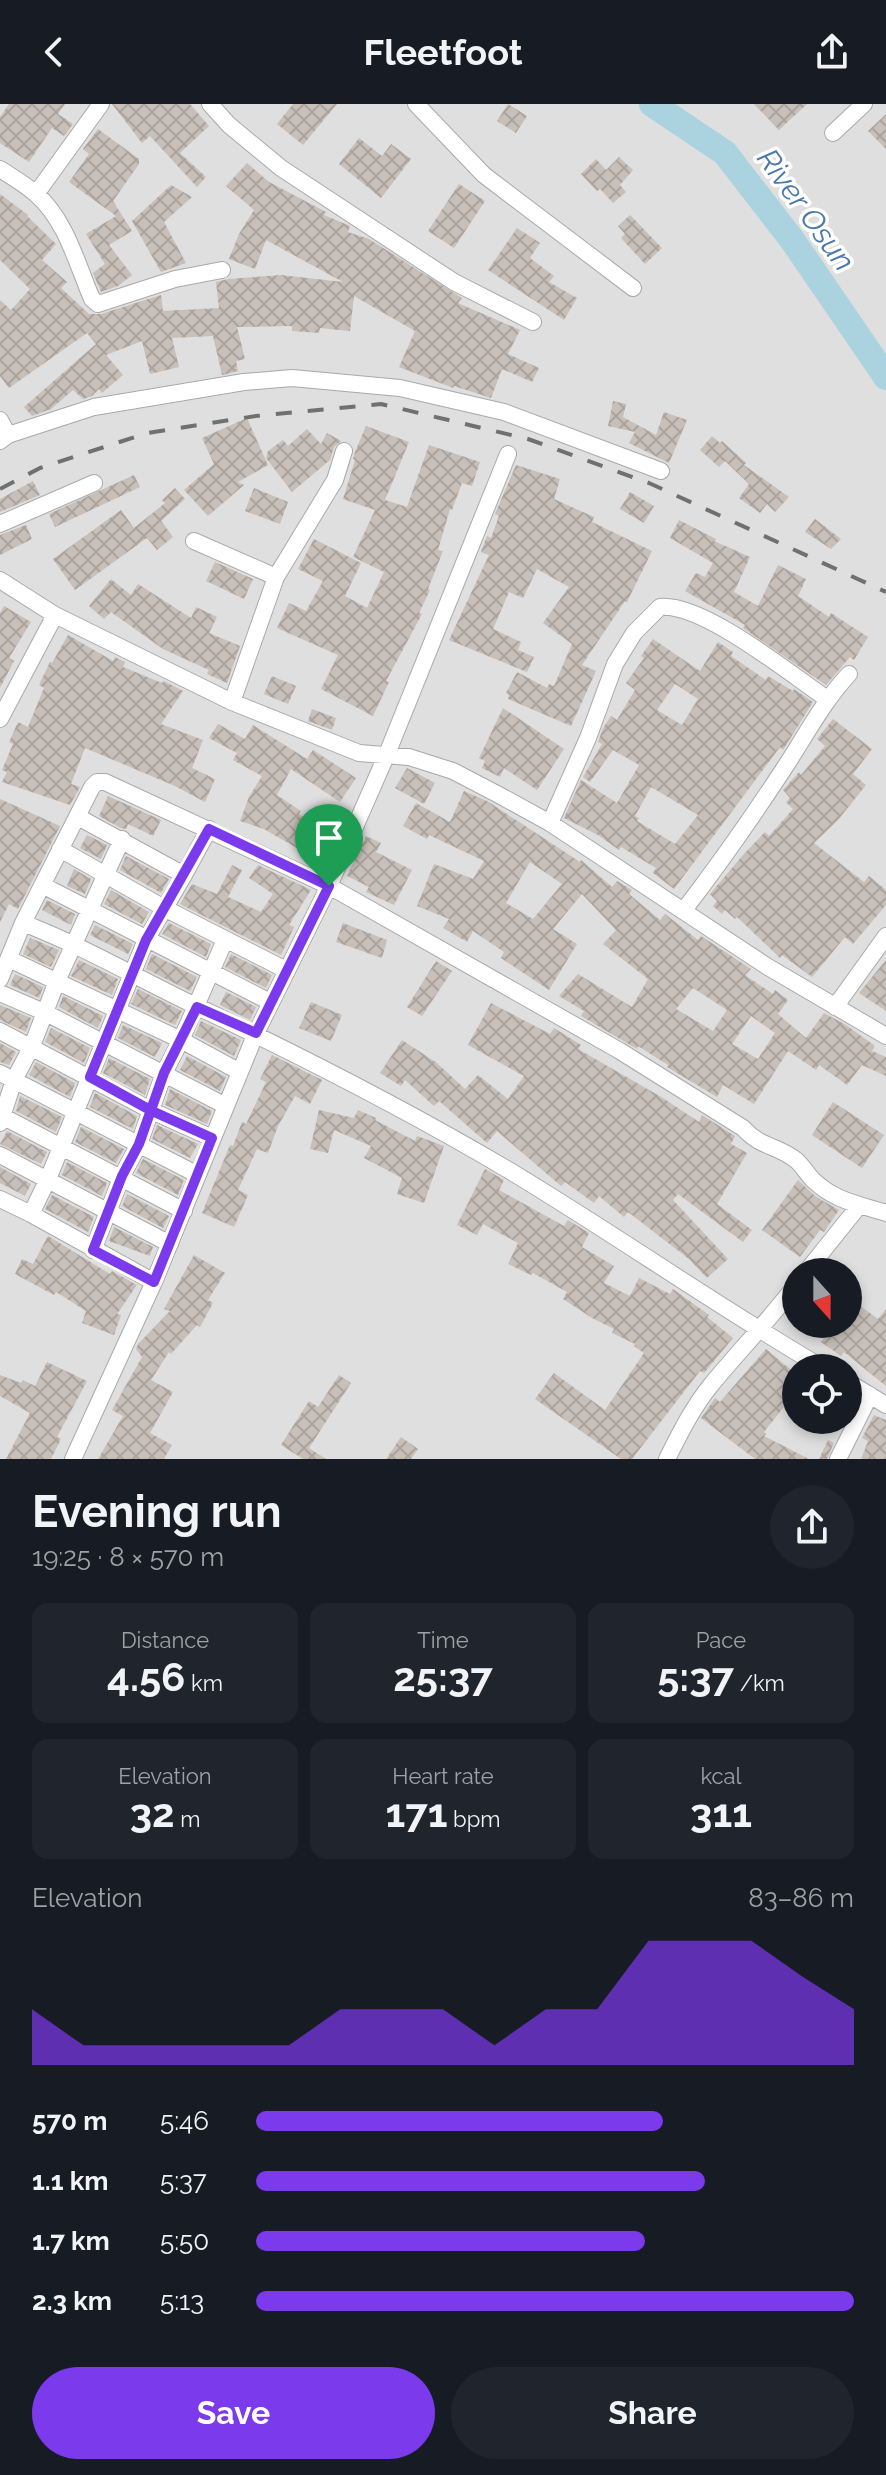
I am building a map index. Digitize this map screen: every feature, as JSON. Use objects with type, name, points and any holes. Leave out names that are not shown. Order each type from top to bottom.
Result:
[{"type":"street","points":[[36,194],[101,104]]},
{"type":"street","points":[[210,104],[229,125],[293,177],[454,282],[533,322]]},
{"type":"street","points":[[416,104],[484,175],[633,288]]},
{"type":"street","points":[[833,133],[864,104]]},
{"type":"street","points":[[0,169],[36,194],[53,213],[92,299],[98,304],[175,279],[222,270]]},
{"type":"street","points":[[3,432],[94,407],[244,382],[292,378],[400,388],[504,412],[661,471]]},
{"type":"street","points":[[232,702],[276,577],[335,480],[344,451]]},
{"type":"street","points":[[73,1459],[154,1282],[256,1033],[329,886],[387,754],[508,454]]},
{"type":"street","points":[[0,524],[94,483]]},
{"type":"street","points":[[194,541],[276,577]]},
{"type":"street","points":[[0,580],[55,615],[232,702],[359,753],[409,757],[453,771],[550,823],[768,967],[886,1036]]},
{"type":"street","points":[[550,823],[588,738],[615,664],[634,633],[660,607],[669,606],[703,617],[827,699]]},
{"type":"street","points":[[0,719],[55,615]]},
{"type":"street","points":[[684,910],[729,852],[827,699],[849,674]]},
{"type":"street","points":[[0,979],[23,923],[92,787],[97,782],[105,782],[329,886],[620,1051],[735,1123],[755,1141],[781,1150],[798,1161],[811,1179],[835,1198],[886,1213]]},
{"type":"street","points":[[78,817],[184,875]]},
{"type":"street","points":[[31,1214],[146,940],[209,829]]},
{"type":"street","points":[[122,839],[57,981],[32,1046],[7,1076],[1,1118],[62,1145],[184,1211]]},
{"type":"street","points":[[60,849],[164,908],[286,970]]},
{"type":"street","points":[[42,885],[270,1002]]},
{"type":"street","points":[[23,923],[75,943],[197,1007],[342,1076],[506,1169],[801,1354]]},
{"type":"street","points":[[835,1007],[886,936]]},
{"type":"street","points":[[93,1250],[122,1176],[139,1144],[164,1073],[197,1007],[225,940]]},
{"type":"street","points":[[9,959],[118,1009],[240,1072]]},
{"type":"street","points":[[0,993],[44,1012],[226,1106]]},
{"type":"street","points":[[0,1031],[152,1111],[212,1138]]},
{"type":"street","points":[[7,1076],[198,1175]]},
{"type":"street","points":[[0,1155],[170,1244]]},
{"type":"street","points":[[1,1201],[31,1214],[154,1282]]},
{"type":"street","points":[[817,1258],[858,1207]]},
{"type":"street","points":[[667,1459],[710,1386],[782,1303]]},
{"type":"street","points":[[862,1390],[886,1405]]},
{"type":"street","points":[[838,1459],[870,1395]]},
{"type":"shaded area","points":[[0,104],[886,104],[886,1459],[0,1459]]},
{"type":"building","points":[[9,104],[65,104],[58,114],[73,124],[64,136],[52,128],[29,162],[0,143],[0,117]]},
{"type":"building","points":[[112,104],[190,104],[209,126],[180,153],[206,177],[197,187],[150,136],[142,143]]},
{"type":"building","points":[[293,104],[337,104],[303,145],[277,124]]},
{"type":"building","points":[[508,104],[527,116],[516,133],[497,121]]},
{"type":"building","points":[[754,104],[807,104],[779,130]]},
{"type":"building","points":[[886,114],[886,149],[868,131]]},
{"type":"building","points":[[98,129],[139,159],[139,164],[113,201],[132,231],[109,245],[132,275],[118,286],[101,292],[93,273],[105,264],[86,234],[116,216],[69,182],[89,154],[83,149]]},
{"type":"building","points":[[359,138],[382,156],[391,144],[411,159],[381,198],[339,164]]},
{"type":"building","points":[[619,157],[633,170],[620,185],[626,192],[613,203],[581,174],[596,159],[606,170]]},
{"type":"building","points":[[247,163],[269,182],[326,212],[324,215],[350,226],[348,232],[369,239],[462,298],[458,303],[520,330],[508,354],[539,368],[532,382],[502,369],[491,398],[453,388],[399,367],[415,331],[354,296],[350,331],[320,328],[319,333],[292,331],[292,326],[237,327],[245,359],[236,361],[238,371],[227,374],[222,375],[213,336],[172,338],[179,367],[150,374],[142,341],[106,355],[123,375],[102,393],[99,389],[83,399],[73,390],[51,409],[32,416],[24,407],[96,344],[87,333],[9,388],[0,376],[0,300],[11,310],[30,289],[0,260],[0,194],[28,215],[56,244],[42,260],[67,282],[61,288],[89,314],[101,314],[161,295],[163,311],[219,308],[216,282],[228,279],[281,275],[343,282],[266,240],[255,269],[229,259],[239,234],[254,210],[226,186]]},
{"type":"building","points":[[459,184],[485,201],[454,248],[428,231]]},
{"type":"building","points":[[171,185],[192,197],[164,222],[186,263],[161,272],[132,221]]},
{"type":"building","points":[[630,215],[662,248],[645,264],[621,238],[625,234],[618,226]]},
{"type":"building","points":[[517,228],[540,243],[530,258],[554,276],[549,282],[577,298],[564,320],[488,270]]},
{"type":"building","points":[[613,401],[626,404],[623,417],[656,435],[664,412],[687,420],[669,463],[629,443],[635,432],[608,426]]},
{"type":"building","points":[[247,418],[268,465],[238,482],[244,485],[208,516],[184,490],[214,464],[202,438]]},
{"type":"building","points":[[366,426],[409,442],[385,500],[407,507],[429,445],[480,462],[472,486],[462,483],[450,509],[438,550],[443,551],[419,613],[422,614],[386,681],[389,682],[373,716],[321,689],[338,655],[277,628],[289,603],[306,611],[323,581],[298,569],[314,539],[361,563],[345,596],[367,608],[384,572],[353,557],[375,510],[343,499],[355,452]]},
{"type":"building","points":[[307,429],[321,444],[327,433],[341,441],[334,447],[330,460],[292,492],[266,458],[268,451],[283,440],[288,446]]},
{"type":"building","points":[[712,436],[720,443],[722,441],[746,463],[744,465],[789,497],[775,512],[767,504],[760,513],[739,498],[749,484],[725,461],[719,467],[700,450]]},
{"type":"building","points":[[516,465],[560,479],[554,499],[594,517],[592,522],[652,551],[627,602],[582,665],[596,671],[571,726],[508,699],[506,693],[517,672],[547,688],[549,684],[554,686],[572,644],[543,623],[569,587],[537,569],[523,598],[509,592],[493,629],[521,642],[518,650],[534,657],[527,672],[449,640],[489,555],[481,552],[487,536],[491,538],[499,516],[495,514]]},
{"type":"building","points":[[134,475],[140,487],[55,527],[49,514]]},
{"type":"building","points":[[33,481],[40,495],[0,512],[0,499]]},
{"type":"building","points":[[175,488],[185,499],[161,521],[173,537],[157,550],[147,538],[75,590],[53,559],[121,510],[134,528],[165,503],[162,500]]},
{"type":"building","points":[[254,488],[288,502],[280,524],[245,511]]},
{"type":"building","points":[[630,492],[654,506],[644,523],[620,509]]},
{"type":"building","points":[[815,519],[841,539],[831,549],[805,532]]},
{"type":"building","points":[[679,520],[716,539],[714,541],[750,557],[734,592],[758,606],[778,565],[806,579],[798,596],[829,617],[831,613],[868,637],[854,660],[850,657],[826,685],[743,628],[745,625],[685,591],[696,573],[705,577],[713,563],[670,538]]},
{"type":"building","points":[[26,525],[32,539],[0,555],[0,535]]},
{"type":"building","points":[[215,562],[253,579],[244,599],[206,581]]},
{"type":"building","points":[[111,579],[131,595],[138,584],[191,618],[196,607],[217,617],[209,633],[240,646],[227,683],[207,674],[209,670],[163,649],[111,612],[104,619],[89,606]]},
{"type":"building","points":[[4,606],[31,622],[9,658],[14,661],[0,688],[0,613]]},
{"type":"building","points":[[68,635],[113,661],[115,657],[125,662],[123,667],[183,691],[161,724],[203,740],[192,768],[215,779],[205,802],[85,748],[71,784],[80,787],[70,805],[2,782],[7,772],[2,770],[13,744],[9,742],[18,722],[28,727],[44,688],[39,685]]},
{"type":"building","points":[[653,639],[700,671],[718,642],[733,652],[731,656],[766,680],[768,676],[813,702],[783,750],[780,747],[674,889],[653,873],[656,868],[564,818],[581,780],[617,803],[639,765],[613,750],[590,782],[583,777],[602,744],[598,742],[603,728],[611,716],[617,720],[635,690],[626,683],[644,658],[641,656]],"holes":[[[675,684],[698,699],[682,725],[657,710]],[[651,787],[698,815],[675,844],[637,821],[639,818],[635,816]]]},
{"type":"building","points":[[272,676],[296,686],[288,704],[264,694]]},
{"type":"building","points":[[503,708],[564,749],[537,790],[504,768],[500,777],[482,768],[485,761],[479,758]]},
{"type":"building","points":[[312,709],[336,718],[332,730],[308,721]]},
{"type":"building","points":[[833,719],[872,749],[853,774],[866,785],[838,820],[814,843],[864,882],[869,876],[886,890],[886,905],[853,944],[845,937],[812,977],[782,955],[780,958],[737,917],[735,919],[725,910],[722,914],[713,906],[717,901],[710,894],[765,832],[769,836],[793,809],[786,802],[790,798],[783,790],[799,772],[801,775],[825,746],[817,739]]},
{"type":"building","points":[[218,724],[245,739],[253,725],[307,759],[313,750],[356,778],[340,802],[291,769],[277,795],[327,832],[312,857],[264,829],[240,821],[249,797],[262,776],[233,760],[237,753],[209,738]]},
{"type":"building","points":[[407,768],[435,783],[424,804],[395,788]]},
{"type":"building","points":[[464,791],[487,801],[581,860],[612,887],[617,881],[632,890],[629,894],[660,920],[665,914],[698,940],[701,936],[751,969],[745,975],[788,1000],[778,1014],[806,1038],[824,1013],[846,1025],[875,1046],[872,1051],[886,1057],[886,1076],[862,1065],[847,1085],[819,1065],[816,1070],[788,1051],[754,1104],[723,1085],[717,1097],[638,1046],[637,1049],[581,1016],[584,1011],[559,996],[578,974],[632,1007],[648,979],[603,944],[616,930],[582,894],[553,929],[577,944],[549,990],[501,958],[504,952],[473,931],[467,942],[443,928],[449,919],[417,906],[434,864],[473,879],[484,861],[429,835],[427,839],[403,826],[416,803],[450,822]],"holes":[[[530,862],[562,884],[533,919],[506,903]],[[693,988],[727,1010],[713,1031],[676,1009]],[[751,1016],[775,1033],[758,1059],[732,1044]]]},
{"type":"building","points":[[108,796],[161,820],[153,836],[128,824],[126,829],[121,828],[99,816]]},
{"type":"building","points":[[0,799],[60,826],[18,909],[9,904],[0,922]]},
{"type":"building","points":[[87,835],[107,845],[101,859],[80,848]]},
{"type":"building","points":[[366,836],[381,843],[376,852],[412,870],[394,905],[366,892],[369,887],[347,876]]},
{"type":"building","points":[[126,856],[169,879],[161,893],[120,870]]},
{"type":"building","points":[[232,865],[242,870],[228,897],[261,912],[273,894],[249,878],[258,865],[311,890],[289,925],[294,927],[281,955],[180,904],[192,884],[217,894]]},
{"type":"building","points":[[74,869],[91,879],[85,894],[67,886]]},
{"type":"building","points":[[111,890],[149,912],[142,924],[104,904]]},
{"type":"building","points":[[47,900],[75,914],[71,925],[42,910]]},
{"type":"building","points":[[169,923],[211,944],[206,957],[162,934]]},
{"type":"building","points":[[343,923],[387,940],[382,958],[336,942]]},
{"type":"building","points":[[95,925],[133,944],[128,954],[90,935]]},
{"type":"building","points":[[30,938],[59,950],[51,967],[23,954]]},
{"type":"building","points":[[152,954],[197,977],[190,991],[146,969]]},
{"type":"building","points":[[231,954],[272,975],[266,988],[225,967]]},
{"type":"building","points":[[79,960],[118,979],[112,995],[71,976]]},
{"type":"building","points":[[886,960],[886,1011],[859,993]]},
{"type":"building","points":[[436,961],[452,971],[422,1016],[407,1007]]},
{"type":"building","points":[[15,974],[43,987],[39,998],[10,985]]},
{"type":"building","points":[[138,989],[182,1011],[175,1025],[131,1004]]},
{"type":"building","points":[[226,992],[256,1007],[250,1020],[220,1005]]},
{"type":"building","points":[[63,996],[103,1016],[98,1028],[59,1007]]},
{"type":"building","points":[[311,1002],[342,1015],[331,1041],[299,1028]]},
{"type":"building","points":[[491,1003],[550,1034],[554,1028],[581,1045],[578,1049],[699,1122],[702,1115],[735,1136],[731,1144],[747,1153],[717,1204],[752,1230],[743,1242],[678,1194],[673,1200],[728,1259],[707,1278],[689,1259],[628,1212],[624,1217],[599,1196],[594,1203],[565,1182],[561,1186],[497,1131],[487,1143],[439,1101],[434,1106],[405,1080],[401,1086],[380,1073],[402,1040],[437,1063],[465,1089],[478,1075],[508,1099],[524,1076],[468,1045]]},
{"type":"building","points":[[0,1005],[31,1018],[26,1032],[0,1020]]},
{"type":"building","points":[[201,1021],[241,1040],[234,1056],[195,1035]]},
{"type":"building","points":[[123,1025],[162,1043],[155,1057],[118,1038]]},
{"type":"building","points":[[51,1028],[90,1048],[84,1063],[45,1042]]},
{"type":"building","points":[[0,1043],[16,1052],[9,1065],[0,1062]]},
{"type":"building","points":[[272,1055],[322,1080],[310,1104],[295,1096],[278,1126],[268,1153],[257,1149],[238,1190],[248,1195],[234,1227],[202,1213],[230,1145],[233,1146],[242,1122],[246,1124],[266,1082],[260,1079]]},
{"type":"building","points":[[187,1056],[226,1077],[220,1091],[180,1070]]},
{"type":"building","points":[[109,1058],[150,1079],[145,1095],[103,1073]]},
{"type":"building","points":[[36,1062],[75,1083],[70,1097],[29,1075]]},
{"type":"building","points":[[170,1089],[212,1111],[207,1124],[165,1105]]},
{"type":"building","points":[[95,1093],[137,1116],[133,1129],[90,1107]]},
{"type":"building","points":[[20,1096],[62,1117],[56,1132],[16,1111]]},
{"type":"building","points":[[833,1102],[884,1135],[862,1168],[812,1135]]},
{"type":"building","points":[[319,1110],[354,1118],[358,1110],[415,1141],[417,1136],[444,1146],[424,1203],[397,1194],[402,1178],[364,1158],[371,1146],[334,1130],[328,1153],[310,1149]]},
{"type":"building","points":[[157,1125],[198,1144],[190,1158],[152,1139]]},
{"type":"building","points":[[81,1127],[124,1149],[116,1163],[75,1142]]},
{"type":"building","points":[[7,1131],[47,1152],[41,1164],[0,1144]]},
{"type":"building","points":[[143,1159],[184,1180],[178,1195],[136,1173]]},
{"type":"building","points":[[67,1162],[107,1183],[102,1196],[62,1175]]},
{"type":"building","points":[[0,1167],[31,1184],[25,1196],[0,1183]]},
{"type":"building","points":[[485,1169],[504,1180],[499,1190],[564,1226],[568,1220],[589,1233],[582,1247],[614,1266],[604,1283],[630,1296],[639,1278],[670,1294],[673,1289],[709,1315],[707,1317],[733,1338],[704,1373],[700,1371],[632,1459],[621,1459],[535,1399],[554,1373],[605,1410],[644,1353],[635,1344],[612,1333],[614,1329],[563,1299],[567,1292],[533,1273],[531,1275],[508,1264],[518,1243],[483,1224],[477,1235],[457,1225]]},
{"type":"building","points":[[798,1180],[815,1196],[839,1210],[824,1232],[820,1230],[800,1257],[762,1230]]},
{"type":"building","points":[[127,1194],[169,1216],[163,1228],[122,1206]]},
{"type":"building","points":[[52,1195],[94,1217],[88,1232],[45,1209]]},
{"type":"building","points":[[114,1227],[153,1247],[150,1256],[109,1241]]},
{"type":"building","points":[[48,1236],[110,1274],[112,1271],[137,1285],[117,1314],[121,1315],[114,1335],[82,1323],[86,1311],[56,1292],[54,1295],[15,1274],[22,1259],[33,1264]]},
{"type":"building","points":[[194,1255],[225,1273],[208,1300],[213,1303],[200,1327],[197,1325],[171,1354],[169,1352],[151,1380],[173,1392],[150,1433],[172,1445],[164,1459],[98,1459],[123,1416],[112,1410],[142,1357],[136,1349],[138,1344],[170,1311],[164,1309]]},
{"type":"building","points":[[862,1307],[878,1319],[886,1309],[886,1386],[862,1367],[862,1354],[838,1354],[821,1342],[824,1338],[862,1338]]},
{"type":"building","points":[[766,1349],[782,1362],[782,1409],[764,1436],[809,1459],[755,1459],[701,1418],[715,1398],[720,1402]]},
{"type":"building","points":[[47,1362],[87,1381],[57,1437],[61,1439],[51,1459],[6,1459],[30,1413],[0,1396],[0,1375],[35,1386]]},
{"type":"building","points":[[339,1375],[351,1383],[309,1448],[326,1459],[303,1459],[281,1445],[309,1401],[318,1407]]},
{"type":"building","points":[[874,1415],[886,1420],[886,1459],[861,1459],[868,1441],[862,1438]]},
{"type":"building","points":[[401,1437],[418,1449],[411,1459],[386,1459]]},
{"type":"building","points":[[828,1440],[834,1443],[827,1459],[819,1459]]},
{"type":"waterway","name":"River Osun","points":[[652,104],[725,153],[793,241],[886,377]]},
{"type":"railway","points":[[0,489],[40,468],[147,433],[256,416],[381,404],[528,439],[649,483],[886,592]]},
{"type":"route","points":[[329,886],[209,829],[146,940],[90,1077],[152,1111],[212,1138],[154,1282],[93,1250],[122,1176],[139,1144],[152,1111],[164,1073],[197,1007],[256,1033],[329,886]]}]
